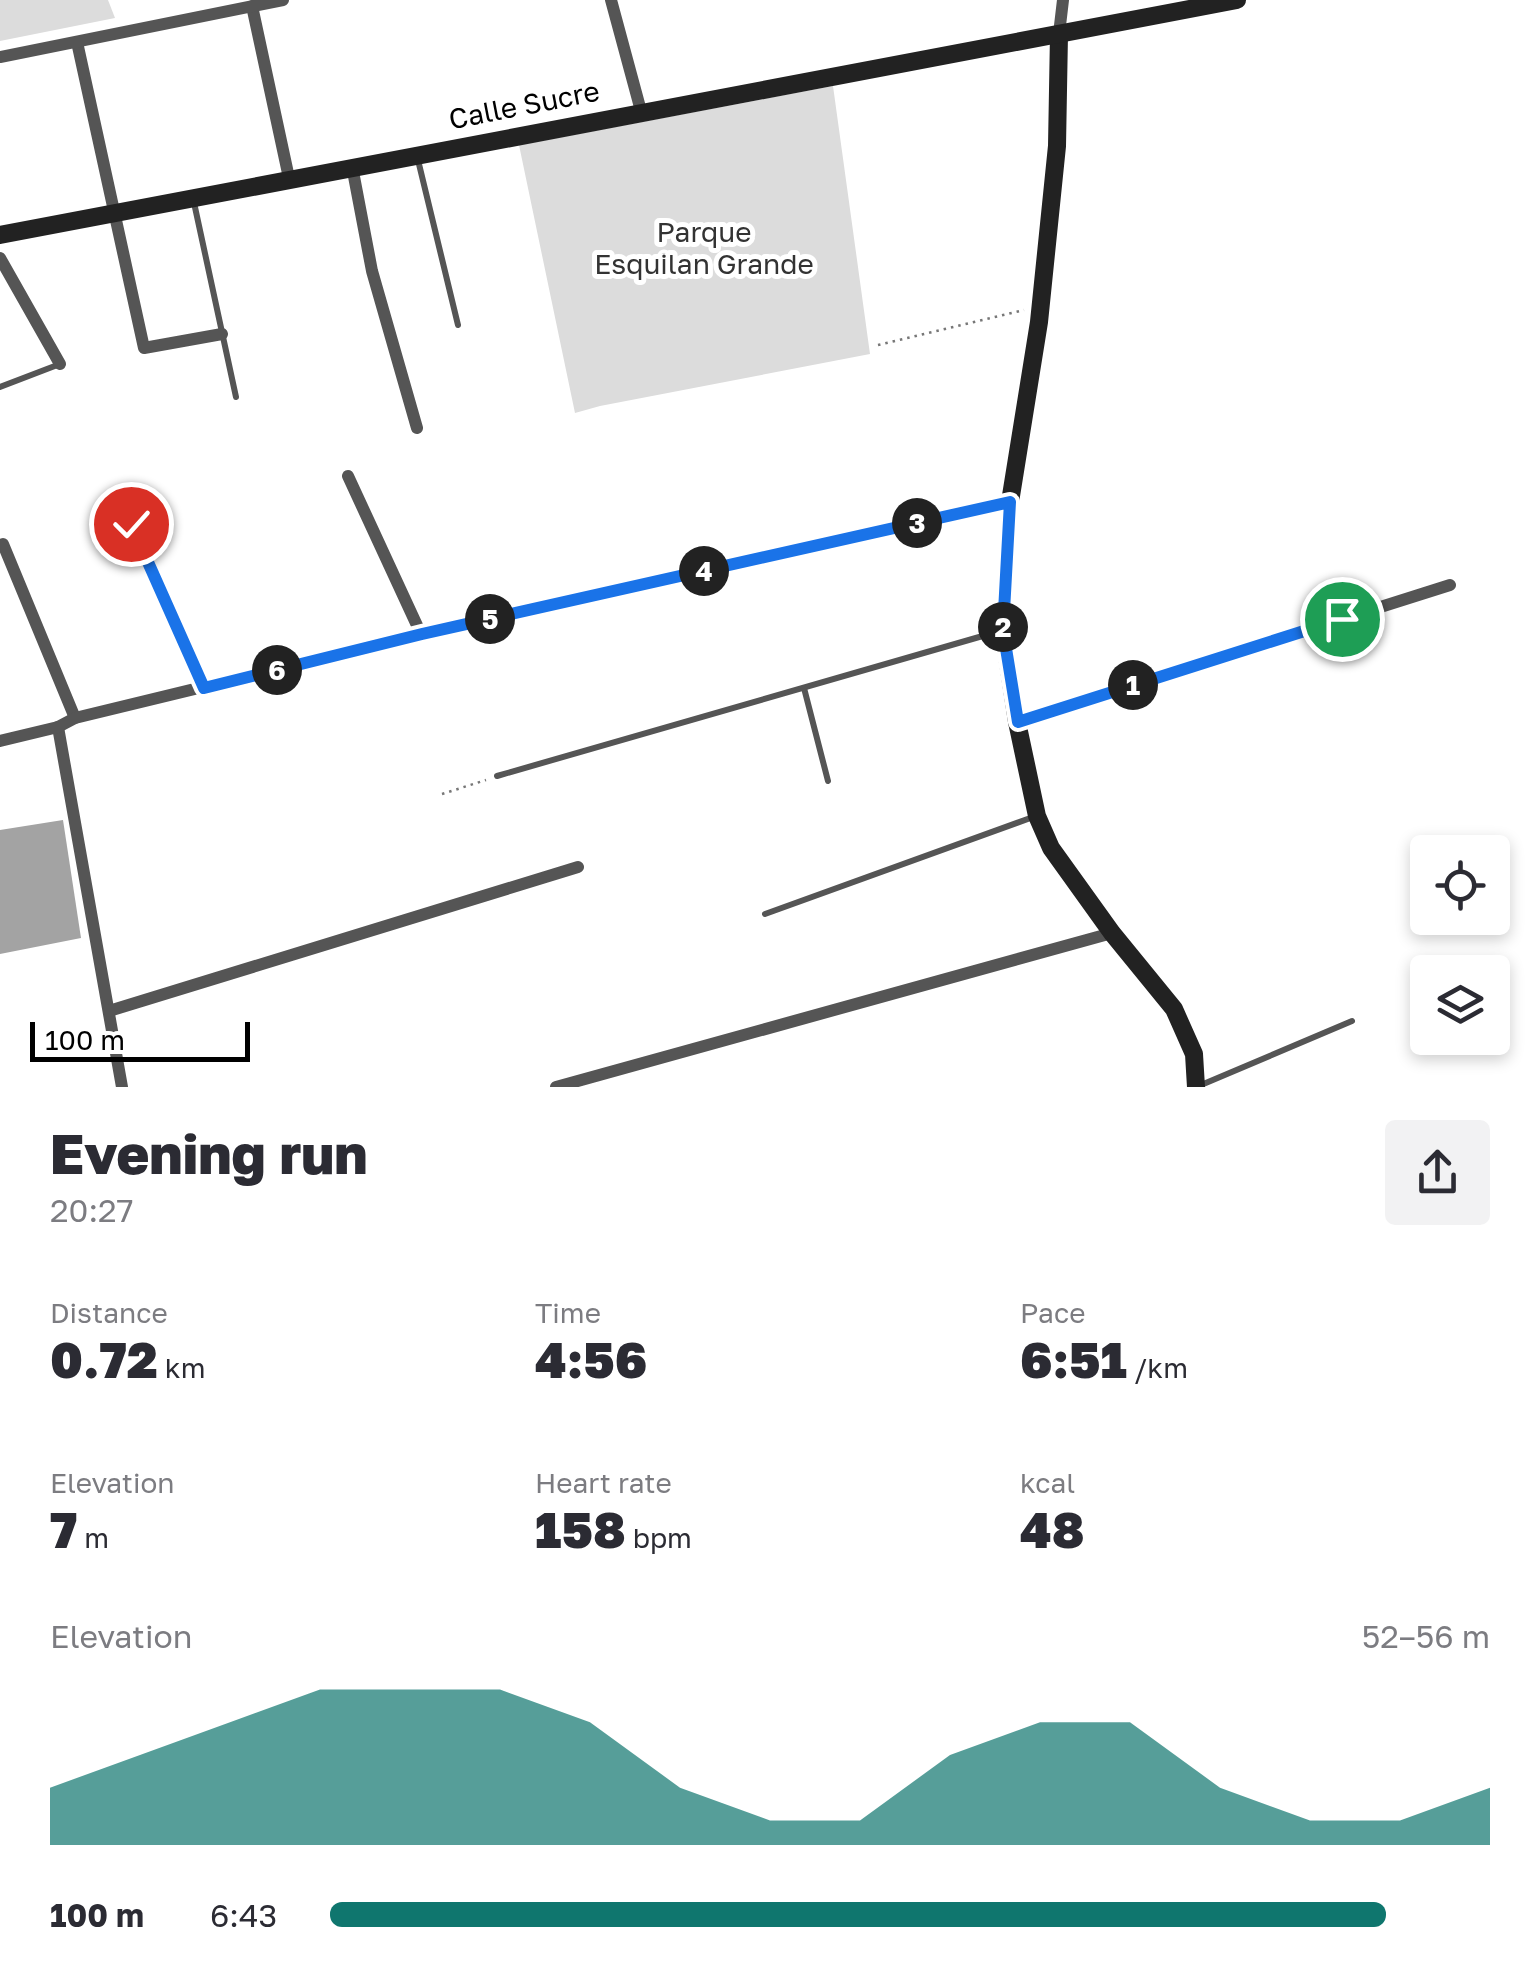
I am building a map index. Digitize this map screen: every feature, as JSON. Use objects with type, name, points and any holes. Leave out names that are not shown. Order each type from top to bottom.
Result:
[{"type":"street","points":[[0,58],[283,0]]},
{"type":"street","points":[[611,0],[641,111]]},
{"type":"street","points":[[1063,0],[1058,34],[1057,146],[1040,306],[1010,502],[1003,630],[1037,816],[1050,848],[1174,1009],[1194,1054],[1196,1087]]},
{"type":"street","name":"Calle Sucre","points":[[0,235],[1237,0]]},
{"type":"street","points":[[252,6],[288,178]]},
{"type":"street","points":[[76,42],[144,348],[222,334]]},
{"type":"street","points":[[352,166],[372,271],[417,428]]},
{"type":"street","points":[[0,258],[60,364]]},
{"type":"street","points":[[348,476],[422,634]]},
{"type":"street","points":[[0,741],[58,727],[74,718],[422,634],[1010,502]]},
{"type":"street","points":[[3,544],[74,718]]},
{"type":"street","points":[[1018,722],[1450,585]]},
{"type":"street","points":[[58,727],[122,1087]]},
{"type":"street","points":[[109,1011],[578,867]]},
{"type":"street","points":[[556,1087],[1112,933]]},
{"type":"lane","points":[[417,154],[458,325]]},
{"type":"lane","points":[[192,197],[236,397]]},
{"type":"lane","points":[[0,387],[60,364]]},
{"type":"lane","points":[[497,776],[1003,630]]},
{"type":"lane","points":[[804,688],[828,781]]},
{"type":"lane","points":[[765,914],[1037,816]]},
{"type":"lane","points":[[1196,1087],[1352,1021]]},
{"type":"path","points":[[878,345],[1040,306]]},
{"type":"path","points":[[131,524],[204,688]]},
{"type":"path","points":[[442,794],[497,776]]},
{"type":"green space","points":[[0,0],[108,0],[115,18],[0,41]]},
{"type":"green space","name":"Parque Esquilan Grande","points":[[833,86],[870,354],[575,413],[519,145]]},
{"type":"shaded area","points":[[63,820],[81,938],[0,954],[0,830]]},
{"type":"route","points":[[131,524],[204,688],[422,634],[1010,502],[1003,630],[1018,722],[1342,619]]}]
